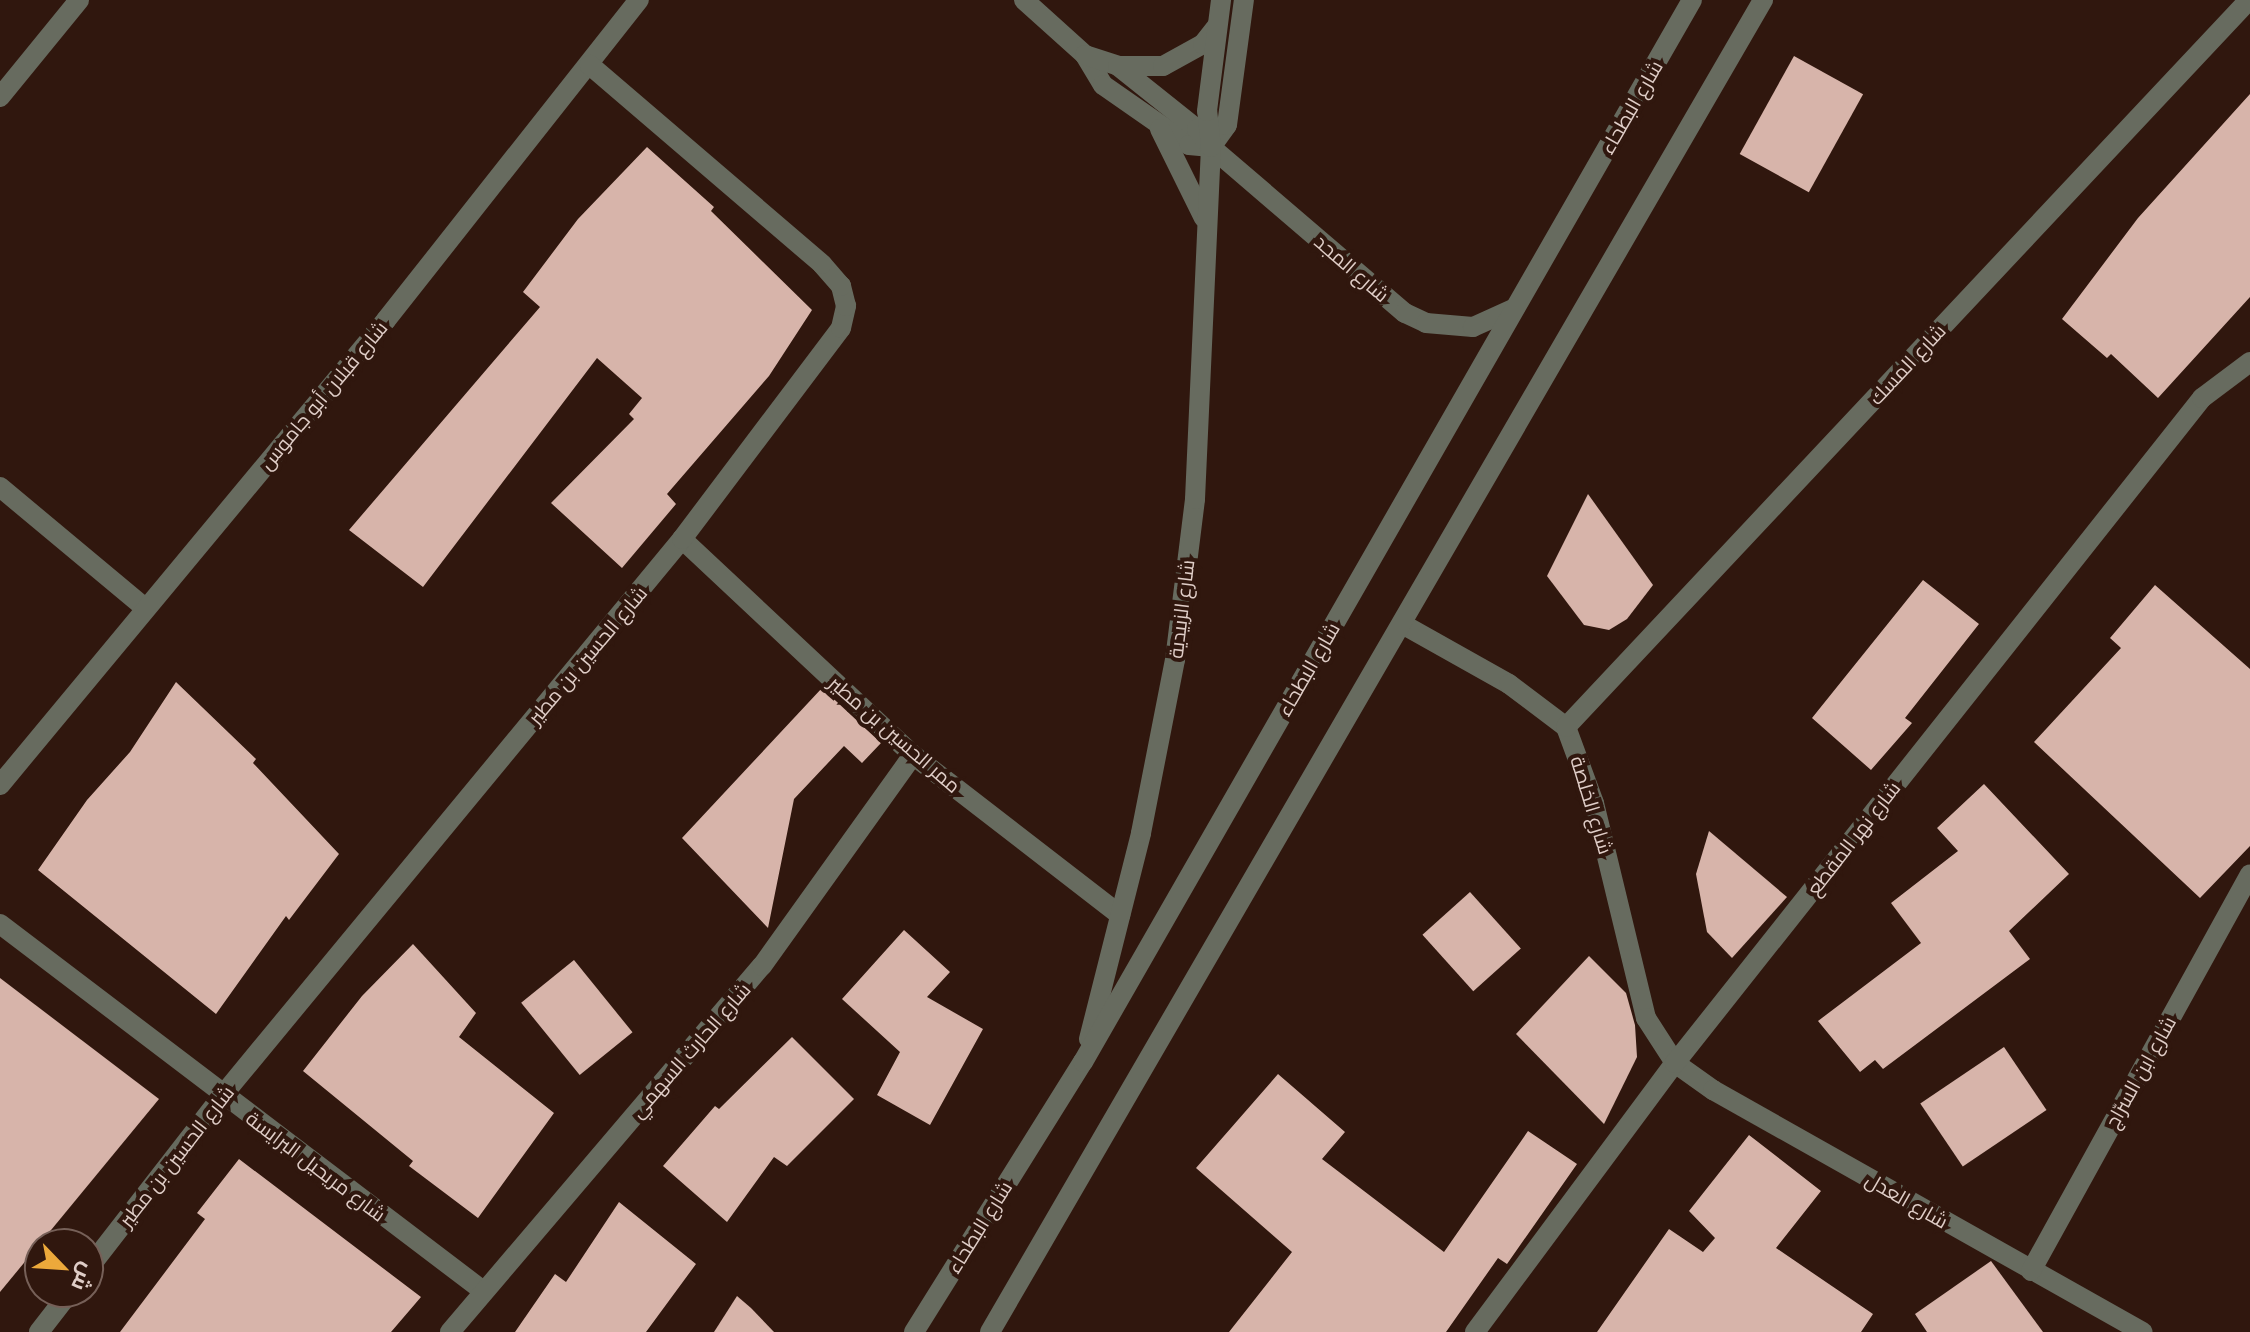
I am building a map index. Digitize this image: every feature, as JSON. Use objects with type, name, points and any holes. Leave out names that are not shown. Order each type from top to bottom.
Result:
[{"type":"street","points":[[0,97],[79,0]]},
{"type":"street","name":"شارع قبلان أبو جاموس","points":[[0,785],[143,606],[386,320],[639,0]]},
{"type":"street","name":"شارع المجد","points":[[1024,0],[1085,55],[1103,85],[1189,145],[1211,147]]},
{"type":"street","name":"شارع الزبيدية","points":[[1083,1062],[1120,915],[1175,660],[1195,499],[1211,147],[1207,111],[1221,0]]},
{"type":"street","name":"شارع الزبيدية","points":[[1211,147],[1227,125],[1244,0]]},
{"type":"street","name":"شارع البطحاء","points":[[914,1332],[1083,1062],[1692,0]]},
{"type":"street","points":[[990,1332],[1404,625],[1763,0]]},
{"type":"street","name":"شارع المسك","points":[[1566,727],[2249,0]]},
{"type":"street","points":[[1118,66],[1141,70],[1174,62],[1203,44],[1217,26]]},
{"type":"street","name":"شارع المجد","points":[[1085,55],[1118,66],[1197,129],[1211,147],[1405,313],[1426,323],[1473,327],[1515,308]]},
{"type":"street","name":"شارع الحسين بن مطير","points":[[104,1248],[222,1096],[682,539],[827,353],[846,306],[841,286],[822,264],[590,65]]},
{"type":"street","points":[[1156,122],[1185,173],[1207,227]]},
{"type":"street","name":"شارع نهر المقطع","points":[[1475,1332],[1675,1063],[2202,398],[2250,362]]},
{"type":"street","points":[[0,487],[143,606]]},
{"type":"street","name":"ممر الحسين بن مطير","points":[[682,539],[913,755],[1120,915]]},
{"type":"street","points":[[1404,625],[1509,684],[1566,727]]},
{"type":"street","name":"شارع الخلصة","points":[[1566,727],[1594,803],[1646,1018],[1675,1063]]},
{"type":"street","name":"شارع الحارث السهمي","points":[[450,1332],[482,1290],[762,966],[913,755]]},
{"type":"street","name":"شارع ابن السرّاج","points":[[2031,1271],[2250,874]]},
{"type":"street","name":"شارع مريحيل البرايسة","points":[[0,924],[222,1096],[482,1290]]},
{"type":"street","name":"شارع العدل","points":[[1675,1063],[1713,1090],[2143,1332]]},
{"type":"street","points":[[39,1332],[58,1308]]},
{"type":"building","points":[[1794,56],[1863,94],[1809,192],[1740,154]]},
{"type":"building","points":[[2250,94],[2250,297],[2158,398],[2111,354],[2107,358],[2062,319],[2138,218]]},
{"type":"building","points":[[647,147],[714,207],[711,211],[812,310],[769,376],[667,494],[676,504],[622,568],[551,503],[634,419],[629,414],[642,398],[597,358],[423,587],[349,530],[540,307],[523,292],[578,219]]},
{"type":"building","points":[[1588,494],[1653,585],[1627,619],[1609,630],[1584,625],[1547,576]]},
{"type":"building","points":[[1923,580],[1979,624],[1905,718],[1912,723],[1871,770],[1812,718]]},
{"type":"building","points":[[2155,585],[2250,669],[2250,846],[2200,898],[2034,742],[2121,648],[2110,638]]},
{"type":"building","points":[[176,682],[256,759],[253,763],[339,854],[289,920],[286,916],[216,1014],[38,870],[87,800],[130,752]]},
{"type":"building","points":[[822,688],[881,743],[862,763],[844,746],[794,799],[768,928],[682,838]]},
{"type":"building","points":[[1984,784],[2069,874],[2009,931],[2030,959],[1883,1069],[1875,1060],[1860,1072],[1818,1021],[1921,943],[1891,903],[1958,851],[1937,828]]},
{"type":"building","points":[[1709,831],[1787,897],[1732,958],[1707,932],[1696,874]]},
{"type":"building","points":[[1470,892],[1521,948],[1473,991],[1422,935]]},
{"type":"building","points":[[904,930],[950,972],[927,997],[983,1029],[930,1125],[877,1095],[900,1052],[842,999]]},
{"type":"building","points":[[413,944],[476,1013],[459,1037],[554,1113],[478,1218],[409,1166],[413,1161],[303,1071],[362,996]]},
{"type":"building","points":[[1589,956],[1626,993],[1635,1025],[1637,1057],[1604,1124],[1516,1034]]},
{"type":"building","points":[[574,960],[633,1032],[580,1075],[521,1003]]},
{"type":"building","points":[[0,978],[159,1099],[53,1228],[24,1228],[24,1263],[0,1292]]},
{"type":"building","points":[[792,1037],[854,1099],[787,1166],[774,1157],[727,1222],[663,1166],[715,1106],[719,1109]]},
{"type":"building","points":[[2004,1047],[2046,1110],[1963,1166],[1920,1103]]},
{"type":"building","points":[[1278,1074],[1345,1132],[1322,1159],[1444,1252],[1528,1131],[1577,1164],[1507,1264],[1498,1258],[1446,1332],[1229,1332],[1292,1252],[1196,1168]]},
{"type":"building","points":[[1749,1135],[1821,1191],[1776,1248],[1873,1314],[1861,1332],[1597,1332],[1669,1229],[1703,1252],[1715,1238],[1689,1211]]},
{"type":"building","points":[[239,1159],[421,1297],[391,1332],[120,1332],[205,1219],[197,1213]]},
{"type":"building","points":[[619,1202],[696,1264],[646,1332],[515,1332],[555,1274],[566,1282]]},
{"type":"building","points":[[1991,1261],[2043,1332],[1927,1332],[1915,1314]]},
{"type":"building","points":[[737,1296],[751,1308],[774,1332],[714,1332]]}]
